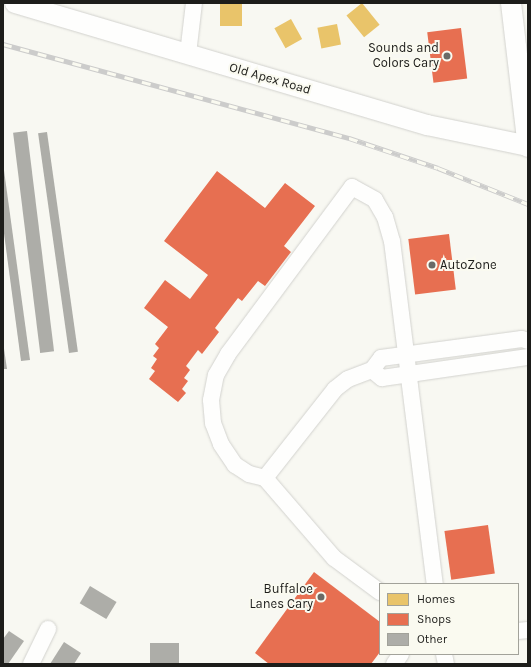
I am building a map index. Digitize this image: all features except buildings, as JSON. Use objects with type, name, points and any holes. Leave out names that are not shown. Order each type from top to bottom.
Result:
[{"type":"main road","name":"Old Apex Road","points":[[15,3],[427,125],[528,147]]},
{"type":"main road","points":[[511,3],[523,69],[528,147]]},
{"type":"street","points":[[188,54],[194,3]]},
{"type":"street","points":[[379,591],[334,558],[265,478],[249,474],[235,466],[221,444],[213,423],[212,400],[216,375],[302,251],[352,187],[375,200],[385,217],[392,241],[407,355],[407,374],[435,583]]},
{"type":"street","points":[[265,478],[335,389],[348,379],[372,370],[381,358],[522,339],[528,341]]},
{"type":"street","points":[[372,370],[382,378],[528,357]]},
{"type":"street","points":[[31,664],[48,629]]},
{"type":"street","points":[[394,664],[400,655]]},
{"type":"railway","points":[[3,44],[349,138],[438,168],[528,204]]},
{"type":"place","name":"Sounds and Colors Cary","points":[[447,56]]},
{"type":"place","name":"AutoZone","points":[[432,265]]},
{"type":"place","name":"Buffaloe Lanes Cary","points":[[321,597]]}]
